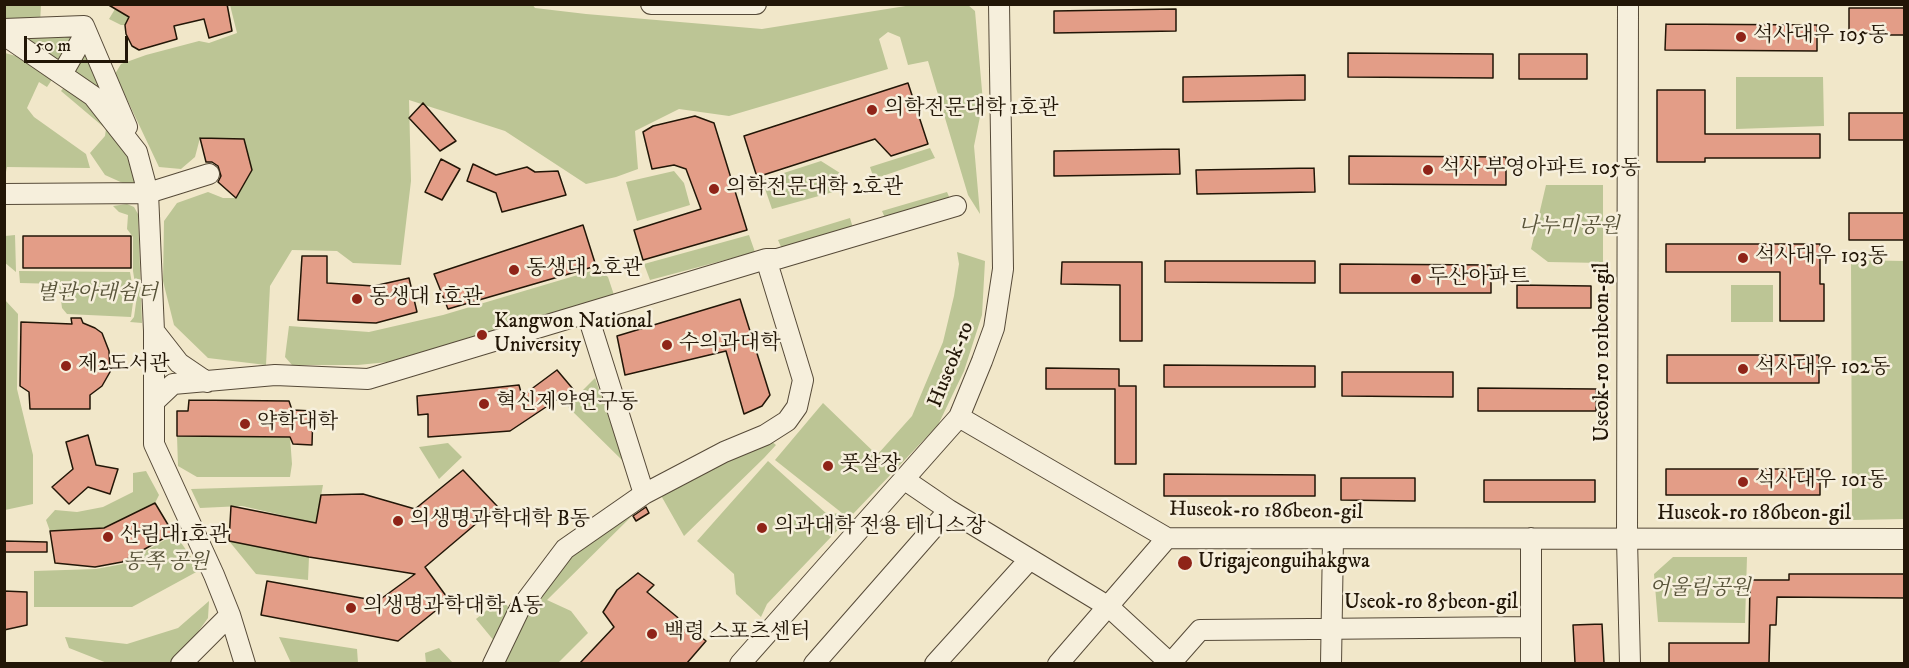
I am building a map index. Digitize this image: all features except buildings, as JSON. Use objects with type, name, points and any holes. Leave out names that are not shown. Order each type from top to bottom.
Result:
[{"type":"street","points":[[651,4],[756,4]]},
{"type":"street","name":"Huseok-ro","points":[[743,663],[959,417],[994,328],[1003,269],[999,4]]},
{"type":"street","name":"Useok-ro 101beon-gil","points":[[1628,4],[1630,663]]},
{"type":"street","points":[[4,29],[84,26],[137,152],[148,193],[154,331],[154,444],[214,575],[230,615],[245,663]]},
{"type":"street","points":[[62,74],[86,32]]},
{"type":"street","points":[[4,35],[93,96],[137,152]]},
{"type":"street","points":[[4,194],[148,193],[209,174]]},
{"type":"street","points":[[155,401],[173,384],[275,375],[368,379],[766,259],[777,259],[956,206]]},
{"type":"street","points":[[493,663],[519,610],[565,549],[644,494],[724,452],[765,435],[787,421],[797,407],[803,380],[766,259]]},
{"type":"street","points":[[587,313],[644,494]]},
{"type":"street","points":[[154,331],[179,363],[207,382]]},
{"type":"street","name":"Huseok-ro 186beon-gil","points":[[959,417],[1167,538],[1905,539]]},
{"type":"street","points":[[905,480],[949,510],[1108,607],[1170,663]]},
{"type":"street","points":[[814,663],[949,510]]},
{"type":"street","points":[[1058,663],[1167,538]]},
{"type":"street","points":[[1531,538],[1531,663]]},
{"type":"street","name":"Useok-ro 85beon-gil","points":[[1331,663],[1333,539]]},
{"type":"street","points":[[935,663],[1029,560]]},
{"type":"street","points":[[181,663],[230,615]]},
{"type":"street","name":"Useok-ro 85beon-gil","points":[[1170,663],[1200,630],[1531,627]]},
{"type":"green space","points":[[532,4],[535,8],[586,14],[762,29],[912,5],[968,5],[975,11],[983,102],[974,146],[980,214],[968,195],[928,61],[908,65],[900,37],[888,32],[879,39],[888,69],[729,116],[679,109],[635,131],[638,169],[586,184],[505,131],[409,100],[411,181],[401,265],[353,263],[337,251],[292,250],[270,286],[266,365],[208,358],[174,325],[163,281],[164,221],[177,203],[208,192],[223,198],[236,198],[252,170],[200,138],[195,157],[181,169],[159,167],[115,74],[121,64],[199,41],[209,43],[237,33],[230,5]]},
{"type":"green space","points":[[4,5],[41,5],[40,24],[5,20]]},
{"type":"green space","points":[[115,9],[129,17],[125,25],[109,19]]},
{"type":"green space","points":[[81,30],[111,101],[14,33]]},
{"type":"green space","points":[[5,53],[27,59],[55,75],[47,87],[39,82],[27,108],[34,117],[86,154],[90,168],[7,167],[5,177]]},
{"type":"green space","points":[[1736,77],[1823,77],[1824,126],[1736,129]]},
{"type":"green space","points":[[65,86],[79,94],[113,128],[136,167],[136,183],[125,184],[105,175],[90,153],[105,136],[106,129],[61,91]]},
{"type":"green space","points":[[930,148],[935,158],[874,179],[870,167]]},
{"type":"green space","points":[[821,161],[840,173],[844,189],[772,209],[762,180]]},
{"type":"green space","points":[[674,171],[684,183],[690,205],[637,221],[626,182]]},
{"type":"green space","name":"나누미공원","points":[[1546,185],[1603,185],[1603,263],[1548,262],[1531,249]]},
{"type":"green space","points":[[947,192],[950,199],[885,218],[882,211]]},
{"type":"green space","points":[[127,204],[134,207],[138,214],[142,323],[130,322],[134,317],[137,296],[133,271],[133,237],[127,229],[128,215],[119,212],[113,206]]},
{"type":"green space","points":[[850,218],[853,228],[782,249],[778,240]]},
{"type":"green space","points":[[15,235],[16,272],[4,262],[5,236]]},
{"type":"green space","points":[[749,235],[755,252],[650,280],[644,264]]},
{"type":"green space","points":[[957,252],[985,261],[982,315],[964,371],[938,425],[767,604],[761,617],[736,594],[734,574],[697,541],[768,461],[827,514],[842,513],[775,460],[823,403],[877,455],[912,416],[943,342],[959,264]]},
{"type":"green space","points":[[1851,260],[1904,261],[1904,519],[1852,520]]},
{"type":"green space","points":[[598,269],[608,277],[614,295],[388,362],[358,365],[292,365],[285,357],[289,326],[369,332],[443,315]]},
{"type":"green space","name":"별관아래쉼터","points":[[19,271],[130,272],[134,295],[131,317],[67,314],[62,308],[59,284],[20,283]]},
{"type":"green space","points":[[1731,285],[1773,285],[1773,322],[1731,322]]},
{"type":"green space","points":[[5,300],[18,314],[17,389],[33,455],[33,504],[5,510]]},
{"type":"green space","points":[[595,378],[624,462],[567,406]]},
{"type":"green space","points":[[177,436],[290,437],[292,464],[290,477],[197,477],[178,466]]},
{"type":"green space","points":[[770,440],[776,445],[684,536],[659,492]]},
{"type":"green space","points":[[448,443],[462,457],[439,479],[419,447]]},
{"type":"green space","points":[[146,471],[159,495],[155,503],[104,528],[50,531],[46,520],[55,510],[77,512],[103,507],[133,492],[133,473]]},
{"type":"green space","points":[[323,485],[316,523],[242,506],[200,508],[191,489]]},
{"type":"green space","points":[[641,507],[547,600],[571,611],[588,633],[558,663],[503,664],[525,614],[570,554]]},
{"type":"green space","name":"동쪽 공원","points":[[175,534],[200,570],[132,607],[34,607],[34,571],[96,569],[123,564]]},
{"type":"green space","points":[[229,541],[309,557],[308,580],[256,574]]},
{"type":"green space","name":"어울림공원","points":[[1673,557],[1747,557],[1745,623],[1658,622],[1654,574]]},
{"type":"green space","points":[[501,599],[511,610],[495,642],[476,619]]},
{"type":"green space","points":[[209,601],[208,618],[192,640],[170,663],[107,663],[69,648],[65,637],[127,644],[178,628]]},
{"type":"green space","points":[[279,637],[357,649],[358,663],[291,663]]},
{"type":"green space","points":[[439,648],[453,663],[426,663],[425,653]]},
{"type":"place","name":"석사대우 105동","points":[[1741,37]]},
{"type":"place","name":"의학전문대학 1호관","points":[[872,110]]},
{"type":"place","name":"석사 부영아파트 105동","points":[[1428,170]]},
{"type":"place","name":"의학전문대학 2호관","points":[[714,189]]},
{"type":"place","name":"석사대우 103동","points":[[1743,258]]},
{"type":"place","name":"동생대 2호관","points":[[514,270]]},
{"type":"place","name":"두산아파트","points":[[1416,279]]},
{"type":"place","name":"동생대 1호관","points":[[357,299]]},
{"type":"place","name":"Kangwon National University","points":[[482,335]]},
{"type":"place","name":"수의과대학","points":[[667,345]]},
{"type":"place","name":"제2도서관","points":[[66,366]]},
{"type":"place","name":"석사대우 102동","points":[[1743,369]]},
{"type":"place","name":"혁신제약연구동","points":[[484,404]]},
{"type":"place","name":"약학대학","points":[[245,424]]},
{"type":"place","name":"풋살장","points":[[828,466]]},
{"type":"place","name":"석사대우 101동","points":[[1743,482]]},
{"type":"place","name":"의생명과학대학 B동","points":[[398,521]]},
{"type":"place","name":"의과대학 전용 테니스장","points":[[762,528]]},
{"type":"place","name":"산림대1호관","points":[[108,537]]},
{"type":"place","name":"Urigajeonguihakgwa","points":[[1185,563]]},
{"type":"place","name":"의생명과학대학 A동","points":[[351,608]]},
{"type":"place","name":"백령 스포츠센터","points":[[652,634]]}]
